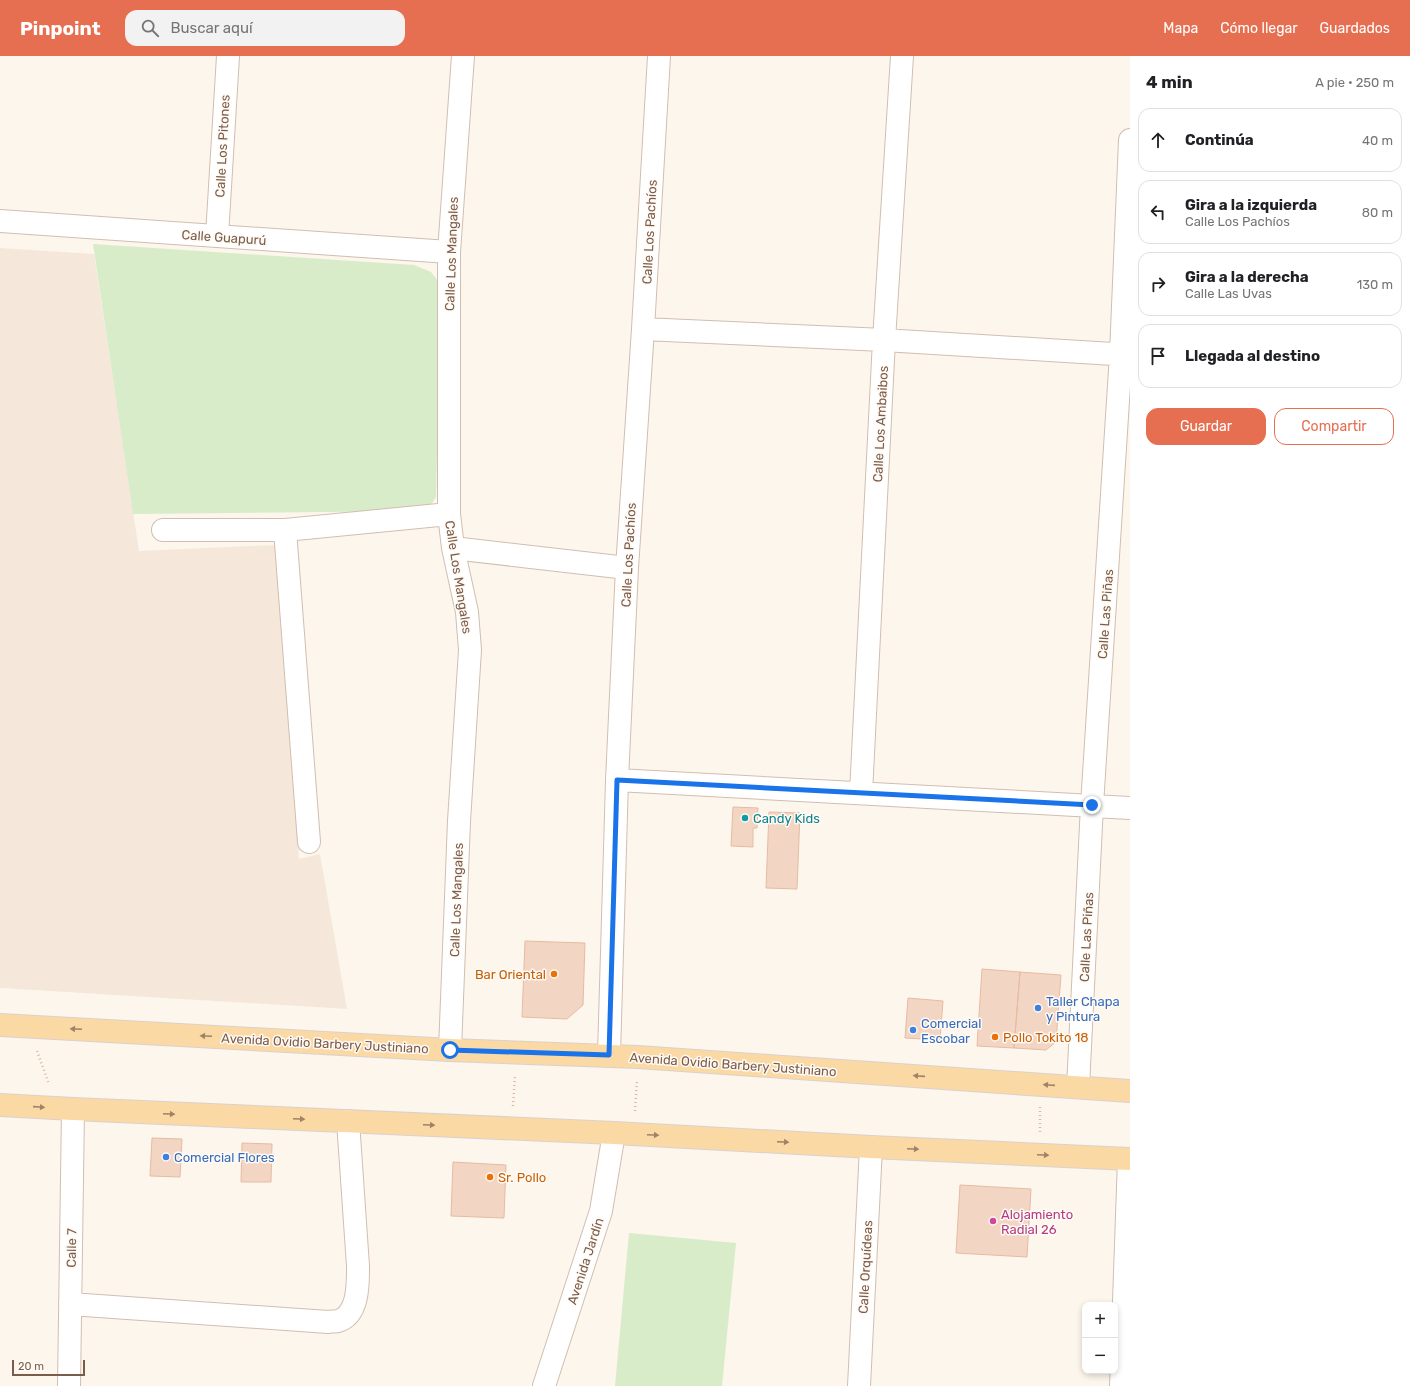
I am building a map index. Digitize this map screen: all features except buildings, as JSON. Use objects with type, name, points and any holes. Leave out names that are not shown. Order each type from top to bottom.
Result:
[{"type":"main road","name":"Avenida Ovidio Barbery Justiniano","points":[[0,1025],[450,1050],[609,1055],[1130,1091]]},
{"type":"main road","points":[[0,1105],[624,1133],[871,1147],[1130,1159]]},
{"type":"street","name":"Calle Los Pitones","points":[[217,236],[228,56]]},
{"type":"street","name":"Calle Los Mangales","points":[[450,1050],[459,820],[470,650],[467,612],[453,548],[449,514],[449,252],[463,56]]},
{"type":"street","name":"Calle Los Pachíos","points":[[609,1055],[617,780],[626,568],[643,329],[659,56]]},
{"type":"street","name":"Calle Los Ambaibos","points":[[861,792],[884,340],[902,56]]},
{"type":"street","name":"Calle Las Piñas","points":[[1078,1087],[1092,805],[1125,355],[1130,140]]},
{"type":"street","name":"Calle Guapurú","points":[[0,221],[449,252]]},
{"type":"street","points":[[643,329],[884,340],[1125,355]]},
{"type":"street","points":[[163,530],[285,530],[449,514]]},
{"type":"street","points":[[285,530],[309,842]]},
{"type":"street","points":[[453,548],[626,568]]},
{"type":"street","points":[[617,780],[861,792],[1130,808]]},
{"type":"street","name":"Calle 7","points":[[66,1109],[70,1304],[69,1386]]},
{"type":"street","points":[[70,1304],[328,1322],[339,1321],[346,1316],[354,1306],[358,1289],[358,1266],[348,1121]]},
{"type":"street","name":"Avenida Jardín","points":[[544,1386],[601,1211],[624,1133]]},
{"type":"street","name":"Calle Orquídeas","points":[[859,1386],[871,1147]]},
{"type":"street","points":[[1121,1386],[1130,1159]]},
{"type":"path","points":[[28,1026],[66,1109]]},
{"type":"path","points":[[512,1128],[516,1052]]},
{"type":"path","points":[[624,1133],[638,1057]]},
{"type":"path","points":[[1039,1155],[1040,1085]]},
{"type":"shaded area","points":[[0,248],[94,254],[139,551],[275,545],[299,859],[320,854],[347,1009],[0,988]]},
{"type":"green space","points":[[93,244],[414,265],[431,272],[441,285],[436,497],[431,505],[422,511],[133,514]]},
{"type":"green space","points":[[629,1233],[736,1243],[722,1386],[615,1386]]},
{"type":"place","name":"Candy Kids","points":[[745,818]]},
{"type":"place","name":"Bar Oriental","points":[[554,974]]},
{"type":"place","name":"Taller Chapa y Pintura","points":[[1038,1008]]},
{"type":"place","name":"Comercial Escobar","points":[[913,1030]]},
{"type":"place","name":"Pollo Tokito 18","points":[[995,1037]]},
{"type":"place","name":"Comercial Flores","points":[[166,1157]]},
{"type":"place","name":"Sr. Pollo","points":[[490,1177]]},
{"type":"place","name":"Alojamiento Radial 26","points":[[993,1221]]},
{"type":"route","points":[[450,1050],[609,1055],[617,780],[1092,805]]}]
